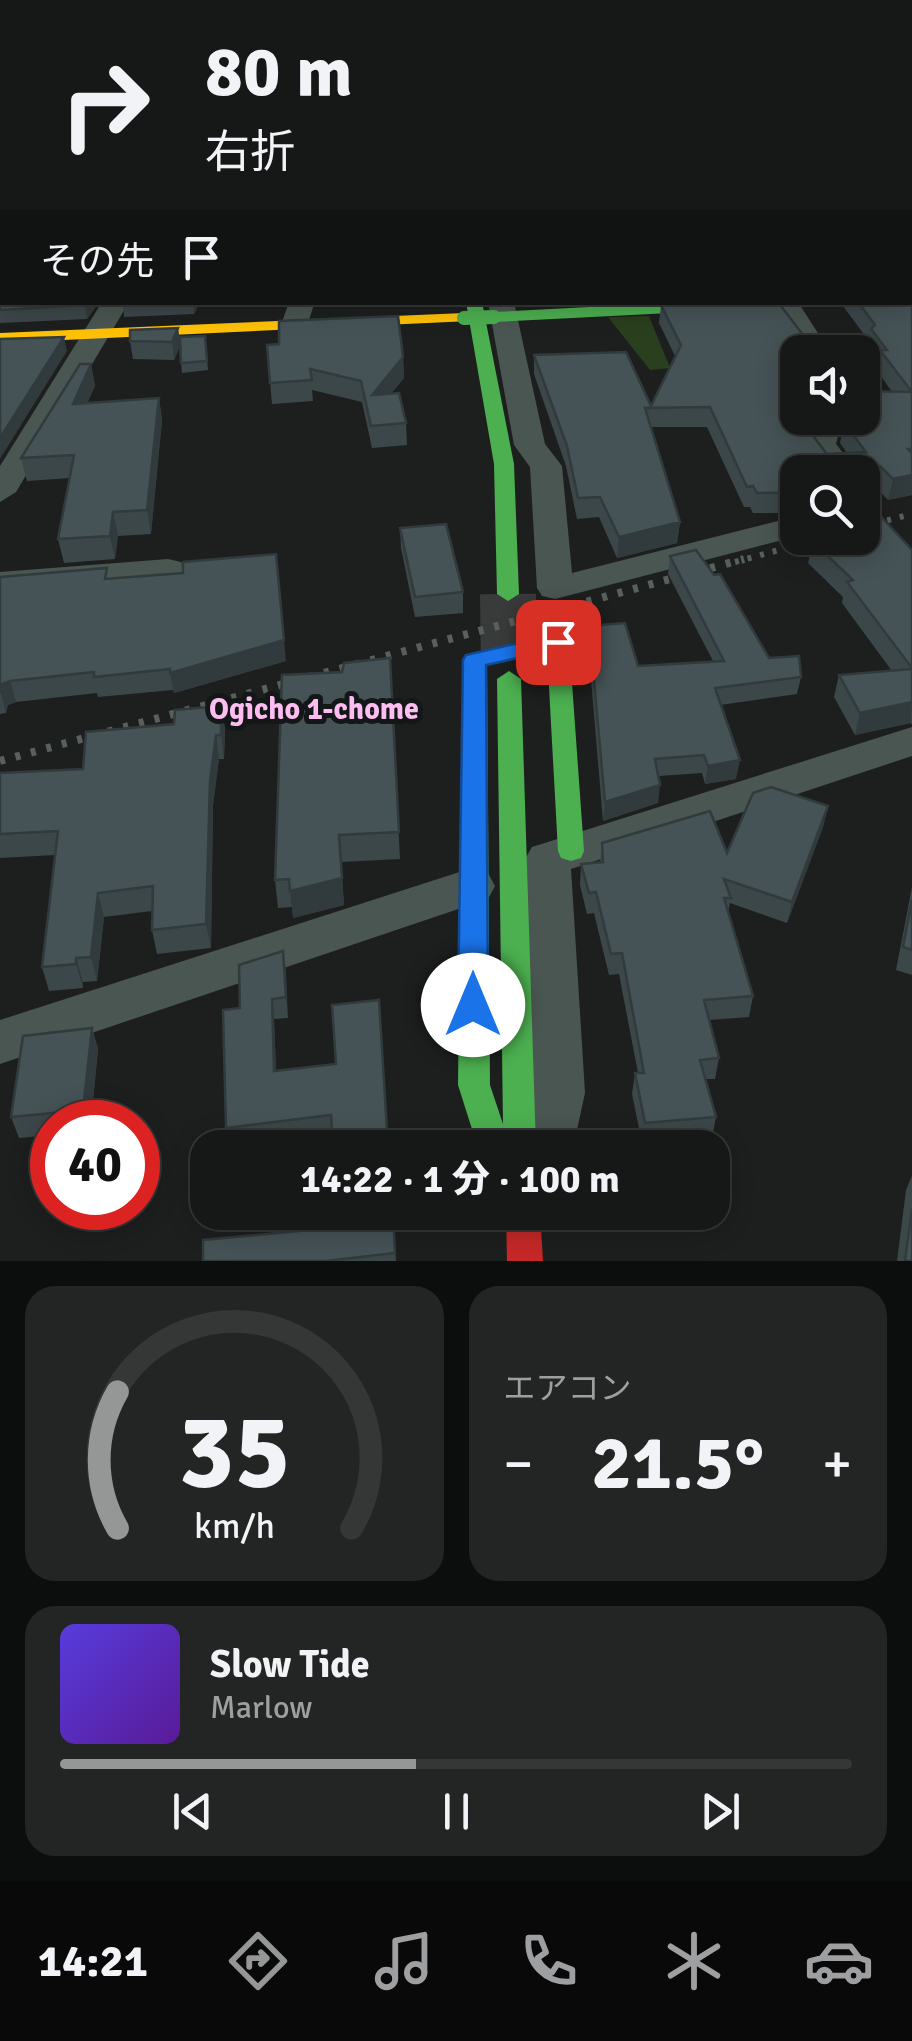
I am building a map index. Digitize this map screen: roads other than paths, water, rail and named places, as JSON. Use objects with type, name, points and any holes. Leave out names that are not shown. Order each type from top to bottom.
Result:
[{"type":"street","points":[[0,492],[114,305]]},
{"type":"street","points":[[0,338],[98,334],[298,314],[723,305]]},
{"type":"street","points":[[788,305],[806,335]]},
{"type":"street","points":[[467,308],[504,464],[508,594]]},
{"type":"street","points":[[500,312],[530,445],[546,466],[554,588],[780,531]]},
{"type":"street","points":[[0,583],[168,570]]},
{"type":"street","points":[[489,1130],[474,1084],[475,660],[558,642],[571,851]]},
{"type":"street","points":[[509,669],[520,1130]]},
{"type":"street","points":[[549,1130],[558,1093],[548,859],[912,741]]},
{"type":"street","points":[[0,1042],[472,886]]},
{"type":"tunnel","points":[[508,594],[509,669]]},
{"type":"railway","points":[[880,522],[912,514]]},
{"type":"railway","points":[[735,562],[780,550]]},
{"type":"railway","points":[[0,761],[744,559]]},
{"type":"district","name":"Ogicho 1-chome","points":[[314,709]]}]
